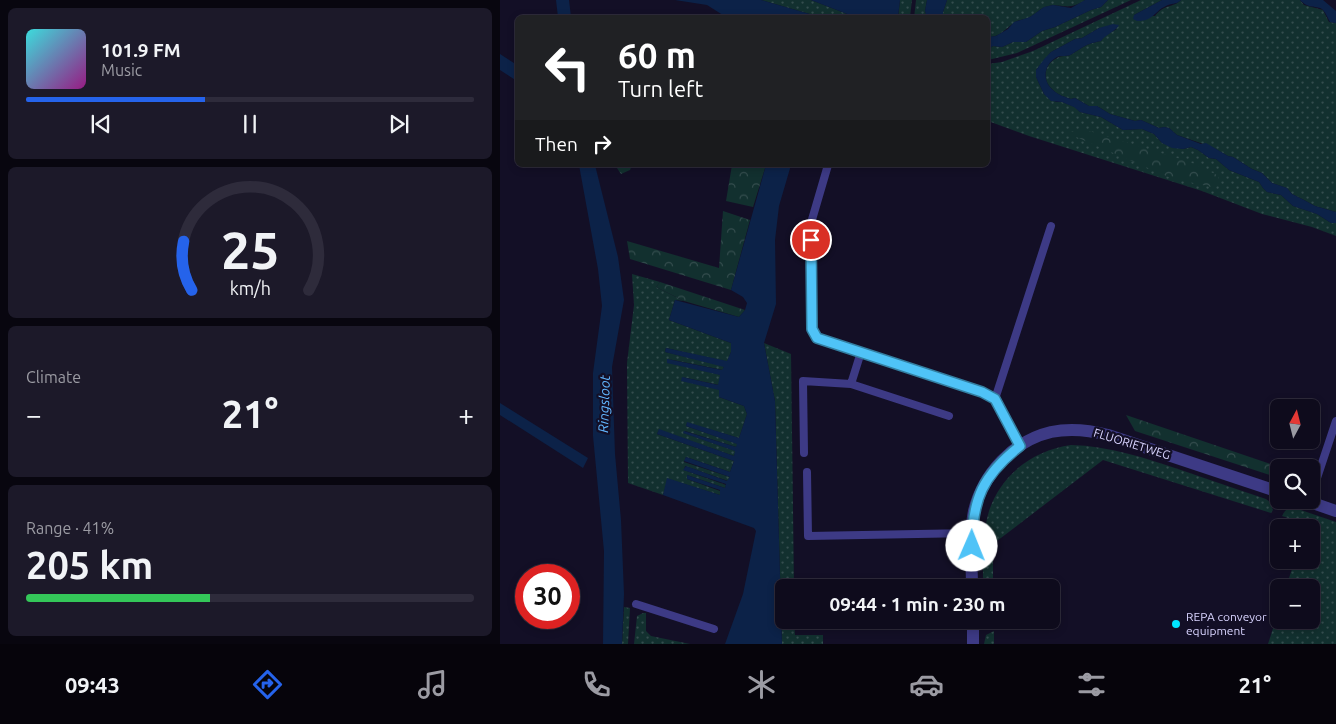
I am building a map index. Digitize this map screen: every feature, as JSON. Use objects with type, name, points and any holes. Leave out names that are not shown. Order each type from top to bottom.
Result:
[{"type":"street","name":"FLUORIETWEG","points":[[972,579],[974,511],[988,476],[1020,446],[1050,432],[1093,431],[1270,489]]},
{"type":"street","points":[[1320,504],[1336,511]]},
{"type":"street","points":[[972,629],[973,644]]},
{"type":"lane","points":[[827,167],[810,223],[812,329],[817,338],[982,392],[995,399],[1020,446]]},
{"type":"lane","points":[[995,399],[1051,226]]},
{"type":"lane","points":[[851,384],[861,352]]},
{"type":"lane","points":[[804,453],[803,380],[851,384],[949,416]]},
{"type":"lane","points":[[1320,468],[1336,421]]},
{"type":"lane","points":[[807,472],[808,536],[972,533]]},
{"type":"lane","points":[[636,604],[714,629]]},
{"type":"green space","points":[[761,0],[811,0],[850,15],[813,15]]},
{"type":"green space","points":[[900,0],[912,0],[910,15],[898,15]]},
{"type":"green space","points":[[916,0],[927,0],[925,11],[926,15],[914,15]]},
{"type":"green space","points":[[947,0],[1085,0],[1073,6],[1055,5],[1045,7],[1028,18],[1016,21],[992,37],[990,37],[990,15],[943,15]]},
{"type":"green space","points":[[1108,0],[1131,0],[1017,53],[990,60],[990,48],[993,46],[1002,47],[1013,42],[1026,42],[1042,31],[1101,7]]},
{"type":"green space","points":[[1141,0],[1162,0],[1134,15],[1155,16],[1158,12],[1181,0],[1300,0],[1304,5],[1323,10],[1329,22],[1336,23],[1336,212],[1315,206],[1292,194],[1287,188],[1272,183],[1262,173],[1233,157],[1212,147],[1177,135],[1169,128],[1159,128],[1141,120],[1135,121],[1110,114],[1097,106],[1089,106],[1075,98],[1071,99],[1062,96],[1049,86],[1046,73],[1052,61],[1101,41],[1104,36],[1117,29],[1099,28],[1051,52],[1036,70],[1036,77],[1044,94],[1056,102],[1062,102],[1075,107],[1080,112],[1101,117],[1123,130],[1142,129],[1154,134],[1162,143],[1183,149],[1191,147],[1198,150],[1209,158],[1216,159],[1229,170],[1259,182],[1267,192],[1281,195],[1293,206],[1317,214],[1331,223],[1336,223],[1336,236],[1312,227],[1262,214],[1202,191],[990,122],[990,64],[1002,62],[1033,51]]},
{"type":"green space","points":[[1083,129],[1190,162],[1219,176],[1216,188],[1171,178],[1067,133]]},
{"type":"green space","points":[[616,167],[631,167],[630,170],[621,174]]},
{"type":"green space","points":[[732,167],[765,167],[753,207],[726,201]]},
{"type":"green space","points":[[723,211],[750,220],[731,290],[630,259],[627,241],[719,268]]},
{"type":"green space","points":[[632,274],[660,282],[656,287],[684,301],[675,300],[669,320],[731,343],[731,352],[727,362],[666,348],[665,352],[724,366],[723,370],[668,359],[721,375],[719,385],[682,377],[720,390],[719,397],[744,406],[747,414],[739,438],[687,423],[686,426],[738,444],[736,447],[685,431],[684,433],[736,451],[734,456],[659,430],[657,434],[734,461],[730,472],[686,457],[684,462],[730,477],[728,481],[685,466],[684,470],[726,485],[725,488],[687,475],[687,479],[720,491],[720,495],[668,479],[663,495],[628,483],[627,363],[634,305]]},
{"type":"green space","points":[[660,282],[745,310],[739,317],[684,301],[656,287]]},
{"type":"green space","points":[[764,343],[791,354],[794,579],[780,579],[775,401]]},
{"type":"green space","points":[[1126,415],[1270,464],[1270,475],[1135,431]]},
{"type":"green space","points":[[1071,445],[1085,446],[1127,453],[1266,499],[1270,502],[1270,509],[1273,510],[1271,513],[1103,460],[993,544],[993,579],[983,579],[985,529],[994,498],[1010,475],[1021,466],[1044,452]]},
{"type":"green space","points":[[1288,509],[1298,509],[1336,522],[1336,644],[1268,644],[1273,629],[1320,629],[1320,579],[1289,579],[1292,569],[1320,569],[1320,519],[1291,519],[1282,516]]},
{"type":"green space","points":[[624,607],[630,608],[628,644],[622,644]]},
{"type":"green space","points":[[646,613],[646,631],[651,636],[690,644],[634,644],[637,616]]},
{"type":"green space","points":[[782,629],[795,629],[795,635],[823,635],[823,644],[782,644]]},
{"type":"green space","points":[[994,631],[994,644],[984,644],[986,635]]},
{"type":"water","points":[[556,0],[569,0],[571,15],[558,15]]},
{"type":"water","points":[[675,0],[761,0],[813,15],[723,15],[707,5]]},
{"type":"water","points":[[811,0],[900,0],[898,15],[850,15]]},
{"type":"water","points":[[927,0],[947,0],[943,15],[926,15],[925,11]]},
{"type":"water","points":[[1085,0],[1108,0],[1101,7],[1042,31],[1026,42],[1013,42],[1002,47],[993,46],[990,48],[990,37],[996,36],[1008,29],[1014,22],[1030,17],[1044,7],[1053,5],[1071,8]]},
{"type":"water","points":[[1162,0],[1181,0],[1162,8],[1147,20],[1137,21],[1133,19],[1134,15]]},
{"type":"water","points":[[1300,0],[1323,0],[1336,11],[1336,23],[1330,22],[1321,9],[1307,5]]},
{"type":"water","points":[[1113,24],[1119,25],[1101,41],[1088,45],[1070,55],[1059,56],[1052,60],[1047,69],[1046,78],[1053,90],[1062,96],[1071,99],[1075,98],[1089,106],[1097,106],[1110,114],[1135,121],[1141,120],[1159,128],[1169,128],[1177,135],[1201,144],[1206,143],[1262,173],[1272,183],[1287,188],[1292,194],[1315,206],[1336,212],[1336,223],[1331,223],[1317,214],[1293,206],[1281,195],[1267,192],[1259,182],[1229,170],[1216,159],[1209,158],[1191,147],[1183,149],[1172,148],[1162,143],[1154,134],[1142,129],[1123,130],[1101,117],[1080,112],[1062,102],[1051,101],[1044,94],[1036,77],[1036,70],[1045,58],[1051,52],[1075,39],[1082,38],[1099,28]]},
{"type":"water","points":[[500,54],[515,64],[515,80],[500,70]]},
{"type":"water","name":"Ringsloot","points":[[579,167],[596,167],[618,257],[624,300],[612,367],[615,454],[621,520],[624,594],[622,644],[603,644],[604,551],[593,436],[593,373],[602,306],[598,269]]},
{"type":"water","points":[[765,167],[790,167],[779,206],[775,240],[776,304],[764,343],[775,401],[780,579],[775,579],[775,629],[782,629],[782,644],[725,644],[743,594],[756,531],[754,528],[663,495],[667,478],[720,495],[720,490],[687,479],[687,475],[725,488],[726,484],[683,470],[686,466],[727,481],[730,477],[684,461],[686,457],[730,472],[734,461],[657,434],[659,429],[734,456],[735,451],[683,433],[684,431],[736,447],[737,444],[686,426],[687,422],[739,438],[747,414],[744,406],[719,397],[719,390],[681,381],[682,377],[718,385],[720,375],[667,363],[667,359],[722,370],[724,367],[665,352],[666,348],[727,361],[731,352],[731,343],[669,320],[675,300],[739,317],[745,310],[747,303],[743,297],[731,290]]},
{"type":"water","points":[[500,403],[588,458],[583,468],[500,415]]},
{"type":"place","name":"REPA conveyor equipment","points":[[1176,624]]},
{"type":"route","points":[[811,240],[812,329],[817,338],[982,392],[995,399],[1020,446],[1008,455],[988,476],[982,488],[974,511],[972,546]]}]
